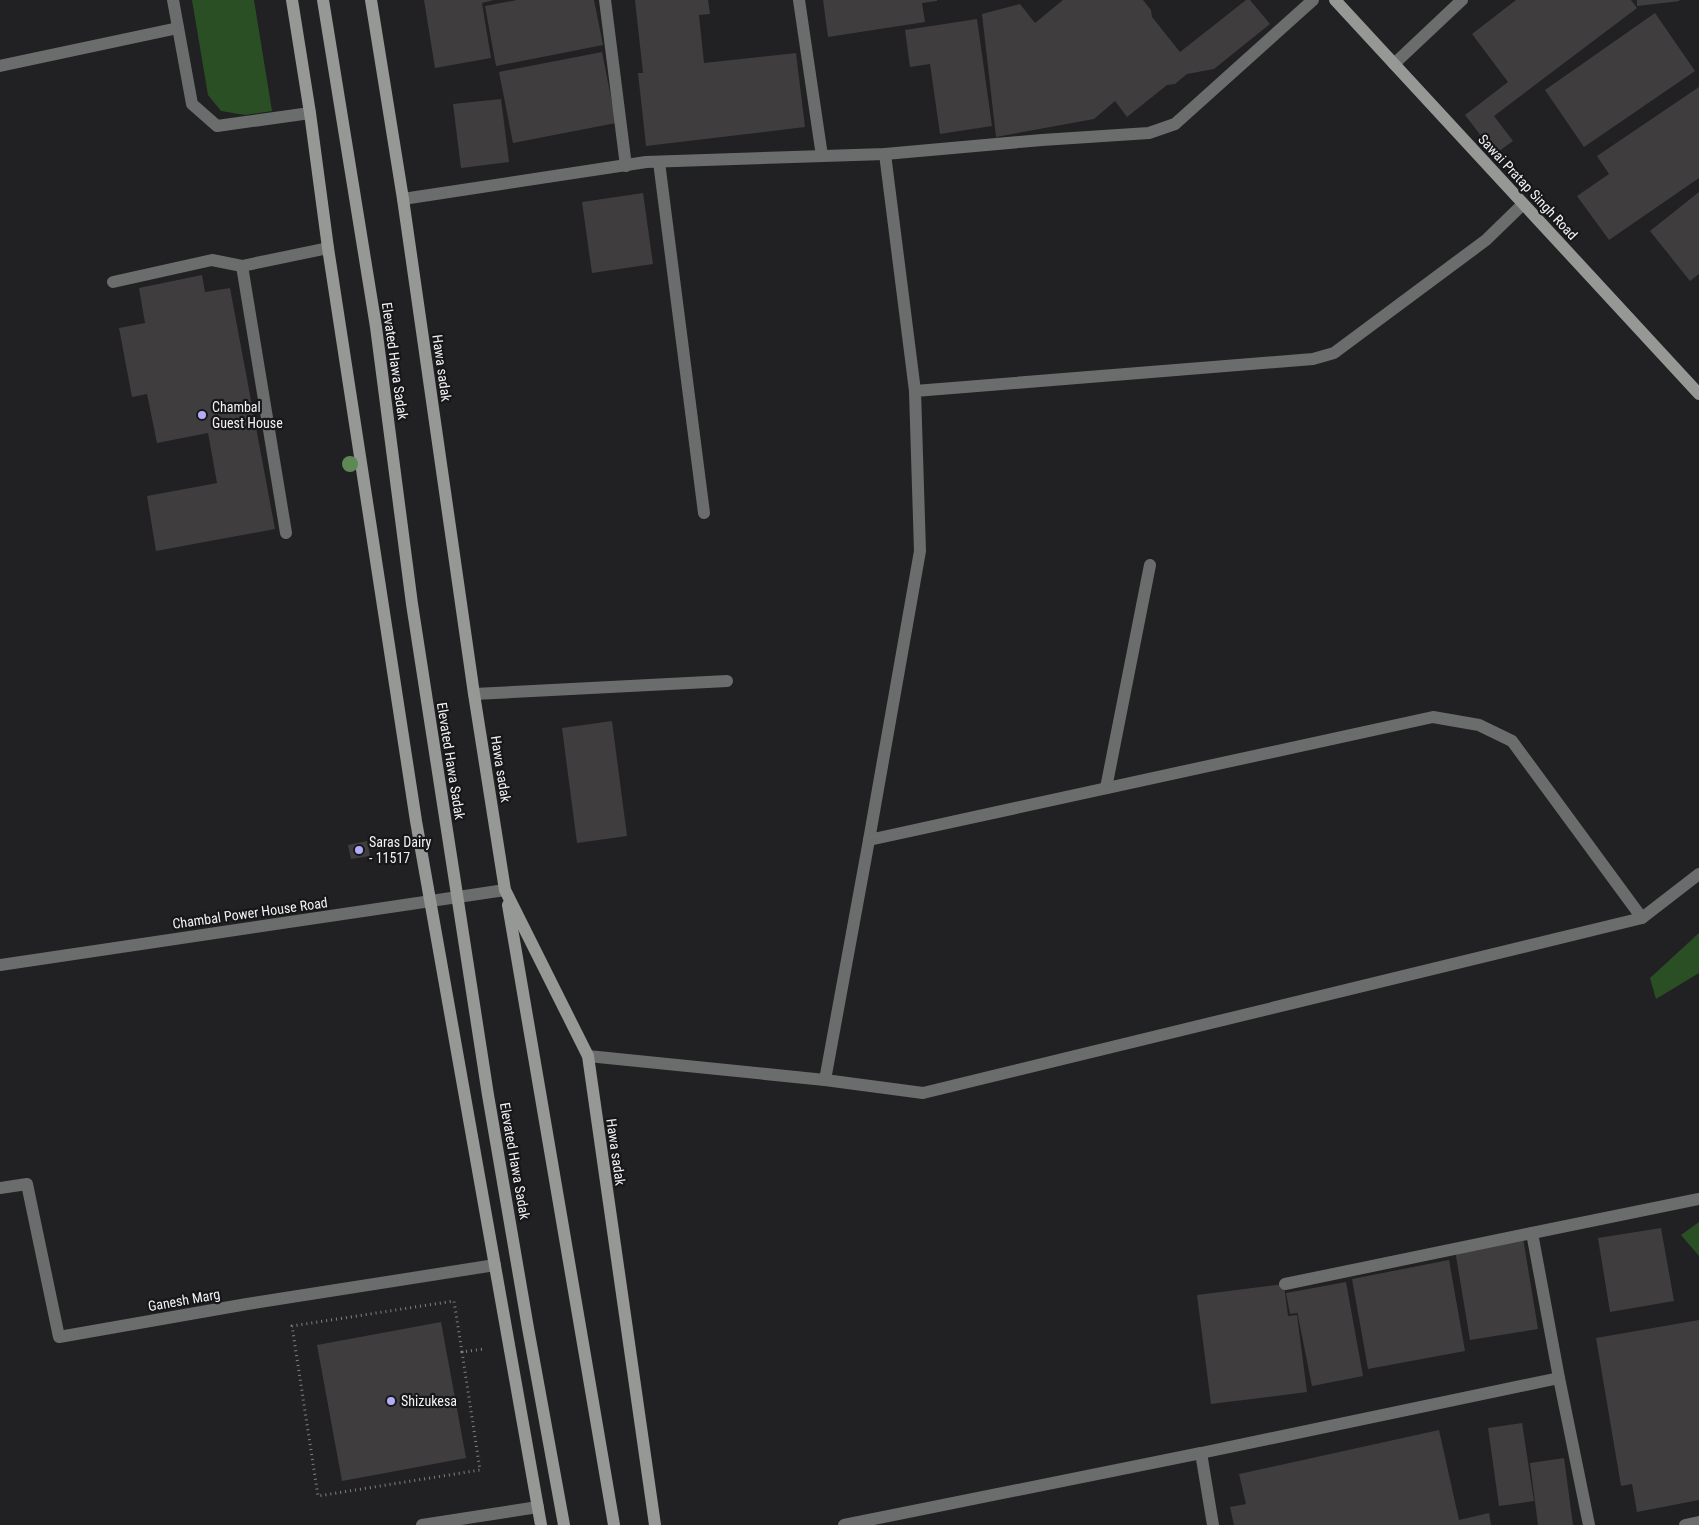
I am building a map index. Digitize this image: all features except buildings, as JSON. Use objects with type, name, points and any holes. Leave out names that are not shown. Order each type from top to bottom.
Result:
[{"type":"main road","points":[[292,0],[310,113],[328,248],[429,902],[541,1525]]},
{"type":"main road","name":"Elevated Hawa Sadak","points":[[323,0],[376,327],[412,604],[488,1095],[564,1525]]},
{"type":"main road","name":"Hawa sadak","points":[[371,0],[403,200],[474,694],[505,890],[588,1056],[655,1525]]},
{"type":"main road","name":"Sawai Pratap Singh Road","points":[[1335,0],[1699,394]]},
{"type":"main road","points":[[505,890],[614,1525]]},
{"type":"street","points":[[173,0],[192,104],[217,126],[310,113]]},
{"type":"street","points":[[605,0],[626,166]]},
{"type":"street","points":[[799,0],[822,156]]},
{"type":"street","points":[[403,200],[659,162],[885,154],[1042,140],[1149,133],[1175,124],[1313,0]]},
{"type":"street","points":[[1394,64],[1462,0]]},
{"type":"street","points":[[0,66],[178,28]]},
{"type":"street","points":[[825,1080],[920,551],[915,391],[885,154]]},
{"type":"street","points":[[659,162],[704,513]]},
{"type":"street","points":[[915,391],[1313,359],[1334,353],[1486,240],[1524,204]]},
{"type":"street","points":[[113,282],[212,260],[242,266],[328,248]]},
{"type":"street","points":[[242,266],[286,533]]},
{"type":"street","points":[[1106,788],[1150,565]]},
{"type":"street","points":[[474,694],[727,681]]},
{"type":"street","points":[[869,840],[1433,717],[1479,725],[1512,741],[1642,918]]},
{"type":"street","points":[[588,1056],[825,1080],[923,1093],[1642,918],[1699,874]]},
{"type":"street","name":"Chambal Power House Road","points":[[0,966],[505,890]]},
{"type":"street","name":"Ganesh Marg","points":[[0,1188],[27,1184],[59,1337],[247,1304],[495,1264]]},
{"type":"street","points":[[1285,1284],[1699,1198]]},
{"type":"street","points":[[1532,1233],[1588,1525]]},
{"type":"street","points":[[844,1525],[1559,1378]]},
{"type":"street","points":[[1201,1452],[1213,1525]]},
{"type":"street","points":[[422,1525],[538,1507]]},
{"type":"street","points":[[1685,1525],[1699,1522]]},
{"type":"path","points":[[454,1301],[462,1352],[480,1470],[318,1496],[292,1326],[454,1301]]},
{"type":"path","points":[[462,1352],[509,1345]]},
{"type":"green space","points":[[192,0],[254,0],[272,111],[245,115],[221,111],[208,95]]},
{"type":"green space","points":[[1699,933],[1699,973],[1656,999],[1650,978]]},
{"type":"green space","points":[[1699,1222],[1699,1256],[1681,1235]]},
{"type":"place","name":"Chambal Guest House","points":[[202,415]]},
{"type":"place","name":"Saras Dairy - 11517","points":[[359,850]]},
{"type":"place","name":"Shizukesa","points":[[391,1401]]}]
